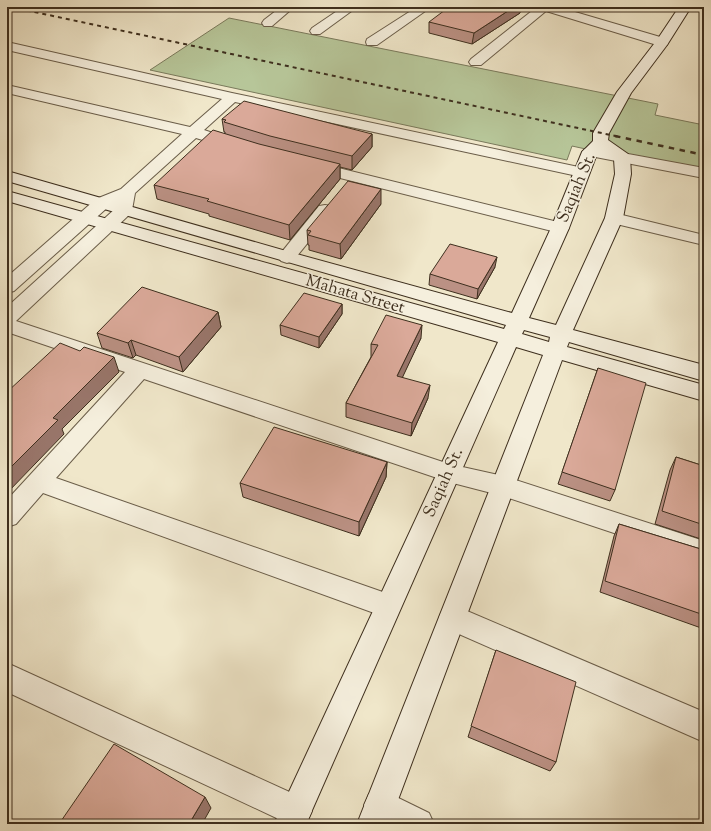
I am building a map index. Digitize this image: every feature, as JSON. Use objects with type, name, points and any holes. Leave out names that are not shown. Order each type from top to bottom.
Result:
[{"type":"street","points":[[268,23],[288,7]]},
{"type":"street","points":[[316,31],[351,7]]},
{"type":"street","points":[[372,42],[425,7]]},
{"type":"street","points":[[476,62],[545,7],[662,42]]},
{"type":"street","points":[[7,46],[232,97],[591,155],[624,92],[662,42],[685,7]]},
{"type":"street","points":[[7,89],[194,132],[252,150]]},
{"type":"street","points":[[7,287],[102,203],[127,192],[232,97]]},
{"type":"street","name":"Saqiah St.","points":[[293,817],[560,228],[591,155],[622,157],[623,174],[614,218],[559,342],[377,815]]},
{"type":"street","points":[[622,157],[704,173]]},
{"type":"street","points":[[295,162],[344,187],[560,228]]},
{"type":"street","name":"Mahata Street","points":[[7,176],[287,257],[514,330]]},
{"type":"street","points":[[287,257],[344,187]]},
{"type":"street","points":[[7,318],[124,210],[127,192]]},
{"type":"street","name":"Mahata Street","points":[[7,196],[108,226],[559,342],[704,373]]},
{"type":"street","points":[[614,218],[704,240]]},
{"type":"street","points":[[7,325],[448,473],[503,486],[704,552]]},
{"type":"street","name":"Mahata Street","points":[[559,342],[704,393]]},
{"type":"street","points":[[7,517],[140,370]]},
{"type":"street","points":[[39,482],[388,606]]},
{"type":"street","points":[[453,618],[704,727]]},
{"type":"street","points":[[7,677],[293,817]]},
{"type":"street","points":[[377,815],[418,824]]},
{"type":"green space","points":[[229,18],[658,104],[655,115],[704,125],[704,175],[572,146],[567,160],[150,70]]},
{"type":"building","points":[[449,7],[514,7],[474,33],[429,22]]},
{"type":"building","points":[[244,101],[372,134],[352,156],[270,136],[224,122],[226,120],[222,119]]},
{"type":"building","points":[[213,130],[259,144],[340,164],[289,225],[207,201],[209,199],[154,185]]},
{"type":"building","points":[[348,181],[381,189],[340,244],[308,235],[311,231],[307,230]]},
{"type":"building","points":[[450,244],[497,257],[478,289],[430,274]]},
{"type":"building","points":[[142,287],[218,312],[179,357],[131,340],[128,343],[97,333]]},
{"type":"building","points":[[304,293],[342,304],[319,337],[280,325]]},
{"type":"building","points":[[386,315],[422,325],[397,376],[430,385],[412,423],[346,403],[378,345],[371,344]]},
{"type":"building","points":[[60,343],[80,351],[84,347],[114,357],[53,418],[58,420],[7,471],[7,392]]},
{"type":"building","points":[[598,368],[646,383],[615,490],[562,472]]},
{"type":"building","points":[[274,427],[387,462],[359,522],[240,483]]},
{"type":"building","points":[[676,457],[704,466],[704,525],[662,511]]},
{"type":"building","points":[[619,524],[704,550],[704,615],[605,581]]},
{"type":"building","points":[[496,650],[576,682],[556,762],[471,726]]},
{"type":"building","points":[[114,744],[205,797],[189,824],[59,824]]},
{"type":"railway","points":[[11,7],[620,137]]},
{"type":"railway","points":[[615,136],[704,155]]}]
